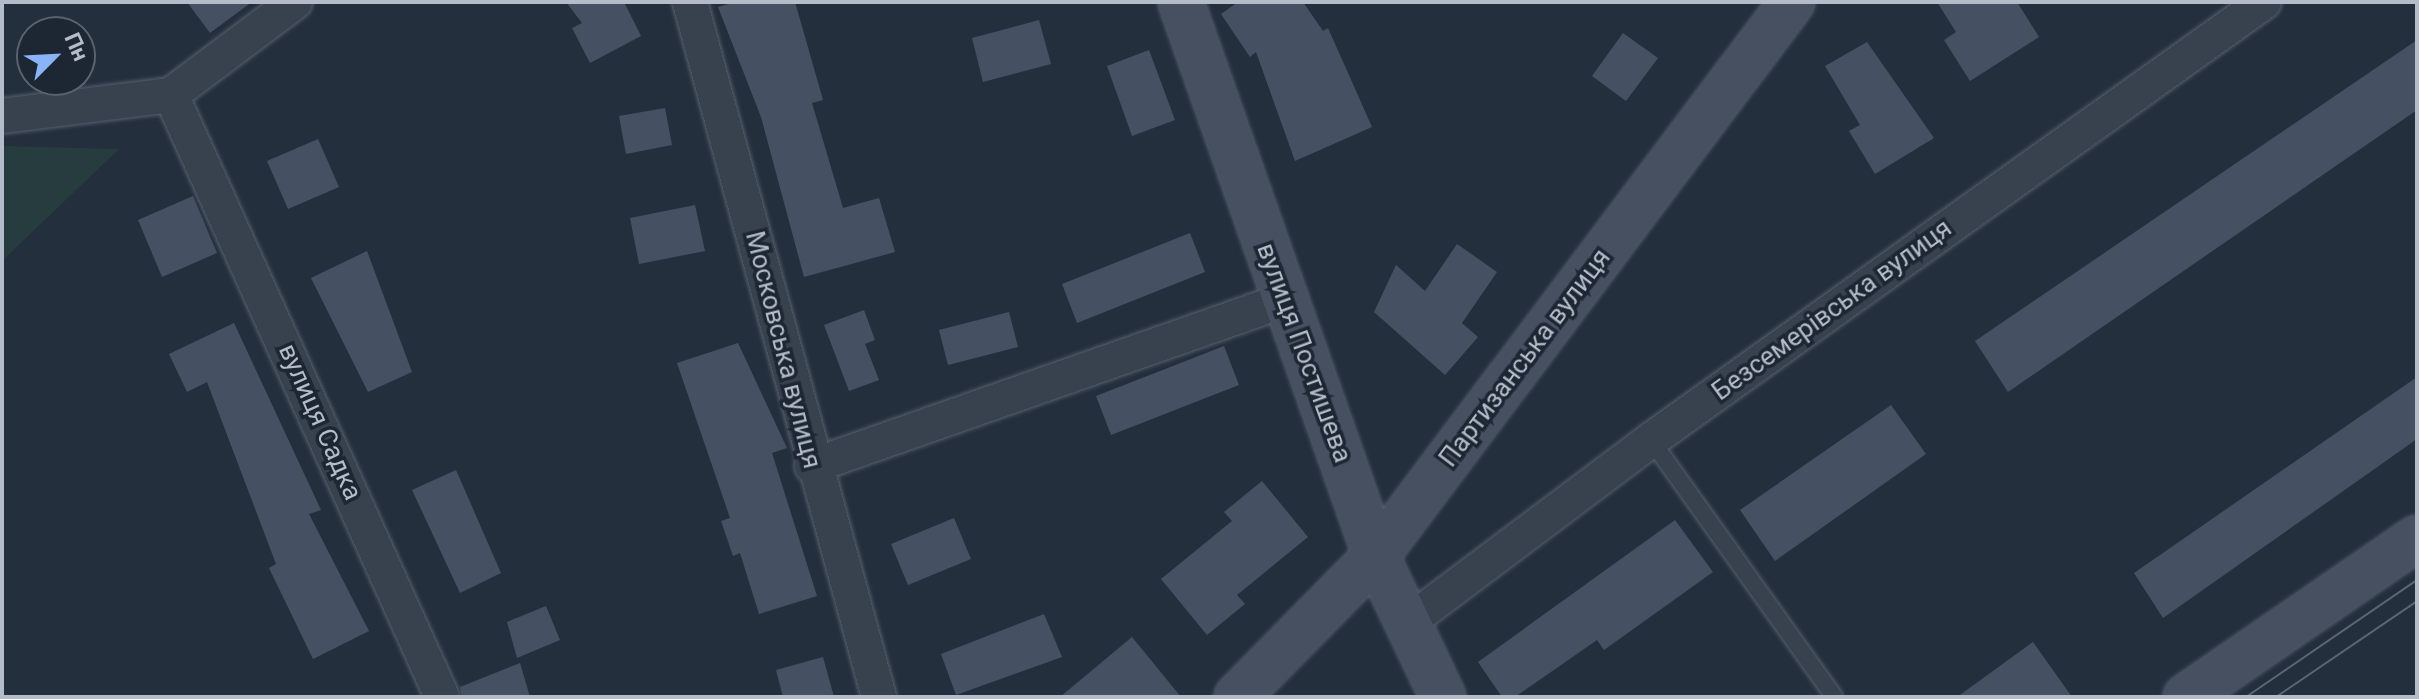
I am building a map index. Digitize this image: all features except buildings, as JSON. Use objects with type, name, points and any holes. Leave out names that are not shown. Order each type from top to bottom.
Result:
[{"type":"street","points":[[2,116],[171,95],[295,2]]},
{"type":"street","name":"Московська вулиця","points":[[690,2],[812,466],[879,697]]},
{"type":"street","name":"Партизанська вулиця","points":[[1237,697],[1376,556],[1792,2]]},
{"type":"street","name":"Безсемерівська вулиця","points":[[1406,624],[1651,440],[2264,2]]},
{"type":"street","name":"вулиця Постишева","points":[[1183,3],[1376,556],[1443,697]]},
{"type":"street","name":"вулиця Садка","points":[[171,95],[442,697]]},
{"type":"street","points":[[812,466],[1285,300]]},
{"type":"street","points":[[2186,697],[2417,538]]},
{"type":"lane","points":[[1651,440],[1834,697]]},
{"type":"green space","points":[[2,146],[119,149],[2,261]]},
{"type":"tram line","points":[[2246,697],[2417,580]]},
{"type":"tram line","points":[[2276,697],[2417,601]]}]
